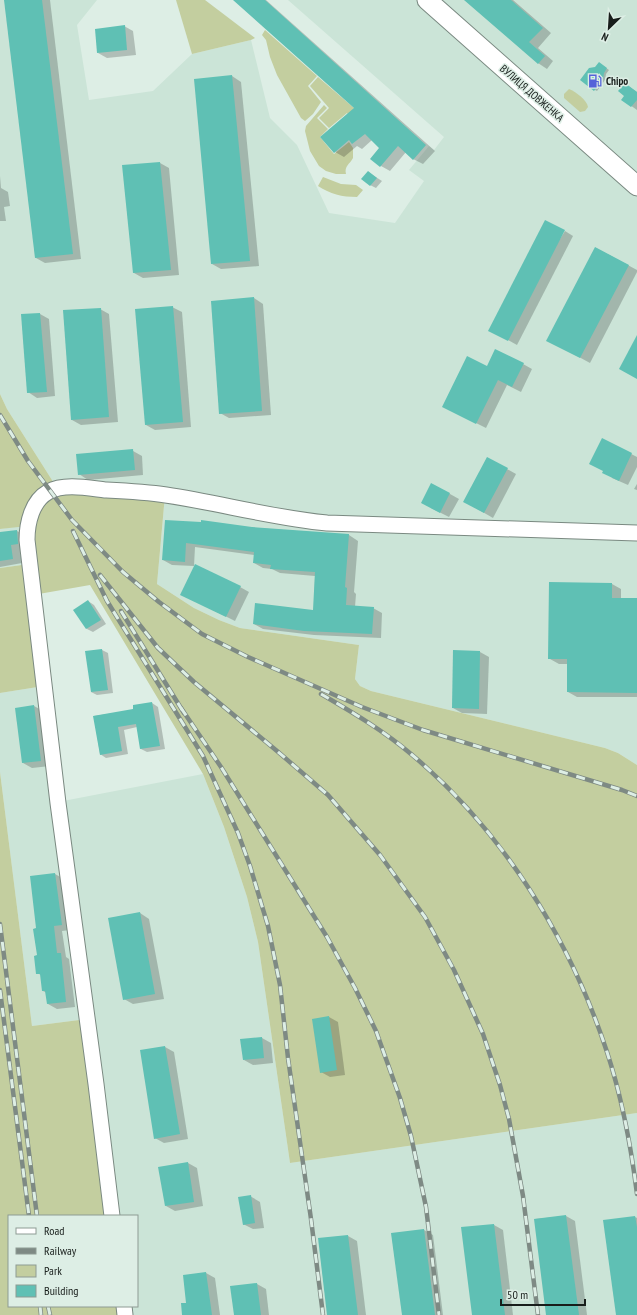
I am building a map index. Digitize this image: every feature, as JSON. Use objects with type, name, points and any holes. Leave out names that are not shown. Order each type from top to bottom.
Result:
[{"type":"main road","name":"ВУЛИЦЯ ДОВЖЕНКА","points":[[427,0],[637,186]]},
{"type":"street","points":[[112,1215],[96,1084],[58,802],[27,540],[27,530],[31,515],[40,498],[47,492],[54,489],[76,487],[165,495],[288,518],[327,523],[637,533]]},
{"type":"shaded area","points":[[0,0],[97,0],[77,25],[89,100],[153,91],[192,54],[251,40],[270,118],[297,145],[329,213],[395,223],[424,181],[409,170],[429,146],[434,150],[444,137],[288,0],[637,0],[637,765],[618,753],[605,748],[371,691],[360,686],[355,679],[359,645],[240,628],[219,620],[194,608],[157,584],[165,495],[57,488],[7,409],[0,394]]},
{"type":"shaded area","points":[[28,525],[30,564],[0,568],[0,529]]},
{"type":"shaded area","points":[[44,686],[58,802],[203,774],[224,827],[247,897],[258,942],[290,1163],[637,1113],[637,1315],[125,1315],[124,1307],[138,1307],[138,1215],[111,1215],[87,1019],[32,1026],[0,772],[0,693]]},
{"type":"green space","points":[[176,0],[205,0],[255,38],[192,54]]},
{"type":"green space","points":[[265,30],[317,76],[308,86],[321,102],[313,114],[305,121],[301,118],[277,75],[270,57],[266,40],[262,35]]},
{"type":"green space","points":[[318,77],[361,114],[353,121],[347,113],[329,128],[319,118],[329,108],[310,86]]},
{"type":"green space","points":[[569,89],[578,94],[586,102],[588,107],[585,111],[580,112],[564,98],[564,94]]},
{"type":"green space","points":[[324,105],[327,108],[317,118],[328,129],[320,137],[334,154],[349,142],[353,148],[353,158],[347,167],[346,174],[336,174],[326,171],[319,166],[310,151],[305,131],[306,126]]},
{"type":"green space","points":[[323,177],[341,184],[356,185],[363,190],[357,197],[341,196],[318,186]]},
{"type":"green space","points":[[0,394],[7,409],[57,488],[165,495],[157,584],[194,608],[240,628],[359,645],[355,679],[360,686],[371,691],[605,748],[618,753],[637,765],[637,1113],[290,1163],[258,942],[247,897],[224,827],[203,774],[90,585],[33,595],[44,686],[0,693],[0,568],[29,564],[28,526],[0,529]]},
{"type":"green space","points":[[0,772],[32,1026],[87,1019],[111,1215],[8,1215],[8,1307],[124,1307],[125,1315],[0,1315]]},
{"type":"building","points":[[4,0],[42,0],[73,254],[35,258]]},
{"type":"building","points":[[233,0],[265,0],[426,145],[413,160],[398,146],[380,167],[370,159],[379,148],[365,134],[352,144],[349,140],[334,153],[320,137],[354,108]]},
{"type":"building","points":[[464,0],[511,0],[543,28],[529,42],[545,56],[538,64]]},
{"type":"building","points":[[125,25],[127,50],[97,53],[95,29]]},
{"type":"building","points":[[599,62],[607,68],[603,79],[594,91],[580,80],[589,68],[595,67]]},
{"type":"building","points":[[232,75],[250,261],[211,264],[194,79]]},
{"type":"building","points":[[625,83],[637,92],[637,100],[631,107],[621,100],[624,96],[618,91]]},
{"type":"building","points":[[160,162],[171,270],[133,273],[122,165]]},
{"type":"building","points":[[368,171],[377,178],[370,186],[361,179]]},
{"type":"building","points":[[545,220],[565,230],[508,341],[488,331]]},
{"type":"building","points":[[595,247],[629,265],[580,358],[546,341]]},
{"type":"building","points":[[254,297],[262,411],[219,414],[211,301]]},
{"type":"building","points":[[173,306],[183,422],[145,425],[135,309]]},
{"type":"building","points":[[101,308],[109,417],[71,420],[63,310]]},
{"type":"building","points":[[40,313],[47,392],[27,393],[21,314]]},
{"type":"building","points":[[637,335],[637,379],[619,369]]},
{"type":"building","points":[[495,349],[524,363],[512,387],[498,380],[476,424],[442,407],[467,356],[487,366]]},
{"type":"building","points":[[602,438],[632,453],[619,481],[602,473],[603,471],[589,464]]},
{"type":"building","points":[[133,449],[135,470],[78,475],[76,454]]},
{"type":"building","points":[[487,457],[508,468],[484,513],[463,502]]},
{"type":"building","points":[[431,483],[450,493],[440,513],[421,503]]},
{"type":"building","points":[[165,520],[201,522],[201,520],[252,527],[349,534],[345,587],[347,588],[346,605],[374,607],[372,634],[304,631],[253,624],[255,603],[313,610],[315,572],[270,569],[271,565],[253,563],[254,552],[186,543],[185,562],[162,560]]},
{"type":"building","points":[[17,530],[18,544],[11,545],[13,559],[0,561],[0,532]]},
{"type":"building","points":[[195,564],[241,586],[226,617],[180,595]]},
{"type":"building","points":[[549,582],[612,583],[612,598],[637,598],[637,693],[567,692],[567,659],[548,659]]},
{"type":"building","points":[[88,600],[101,620],[86,629],[73,610]]},
{"type":"building","points":[[102,649],[108,690],[91,692],[85,651]]},
{"type":"building","points":[[453,650],[480,651],[479,709],[452,708]]},
{"type":"building","points":[[152,702],[160,746],[140,749],[136,724],[118,727],[122,751],[100,755],[93,716],[133,709],[133,705]]},
{"type":"building","points":[[34,705],[41,761],[22,763],[15,708]]},
{"type":"building","points":[[55,873],[62,925],[54,926],[57,953],[61,953],[66,1002],[47,1004],[45,991],[42,991],[40,974],[36,974],[34,956],[37,955],[33,929],[36,928],[30,876]]},
{"type":"building","points":[[140,912],[155,994],[123,1000],[108,918]]},
{"type":"building","points":[[329,1016],[337,1070],[320,1073],[312,1019]]},
{"type":"building","points":[[262,1037],[264,1058],[243,1060],[240,1039]]},
{"type":"building","points":[[165,1046],[180,1134],[154,1139],[140,1050]]},
{"type":"building","points":[[188,1162],[194,1202],[165,1206],[158,1167]]},
{"type":"building","points":[[251,1195],[255,1223],[243,1225],[238,1197]]},
{"type":"building","points":[[566,1215],[579,1315],[546,1315],[534,1219]]},
{"type":"building","points":[[635,1216],[637,1227],[637,1315],[616,1315],[603,1220]]},
{"type":"building","points":[[494,1224],[505,1315],[472,1315],[461,1227]]},
{"type":"building","points":[[424,1229],[435,1315],[402,1315],[391,1233]]},
{"type":"building","points":[[348,1235],[358,1315],[327,1315],[318,1238]]},
{"type":"building","points":[[206,1272],[212,1315],[182,1315],[181,1303],[186,1303],[183,1275]]},
{"type":"building","points":[[257,1283],[261,1315],[234,1315],[230,1286]]},
{"type":"railway","points":[[0,415],[28,461],[72,520],[123,572],[159,602],[202,634],[248,657],[362,707],[423,730],[622,790],[637,796]]},
{"type":"railway","points":[[73,531],[107,601],[203,756],[238,833],[250,866],[268,926],[280,985],[288,1058],[323,1315]]},
{"type":"railway","points":[[100,575],[158,648],[194,682],[328,795],[380,855],[425,917],[454,970],[483,1034],[500,1085],[509,1119],[523,1196],[538,1315]]},
{"type":"railway","points":[[121,611],[184,713]]},
{"type":"railway","points":[[321,694],[390,737],[444,784],[475,817],[504,852],[530,890],[553,928],[574,969],[592,1010],[607,1052],[625,1122],[637,1194]]},
{"type":"railway","points":[[181,708],[221,767],[327,937],[355,988],[376,1031],[400,1098],[411,1136],[426,1207],[439,1315]]},
{"type":"railway","points":[[0,924],[37,1215]]},
{"type":"railway","points":[[0,990],[29,1215]]},
{"type":"railway","points":[[40,1307],[41,1315]]},
{"type":"railway","points":[[48,1307],[50,1315]]},
{"type":"place","name":"Chipo","points":[[595,81]]}]
